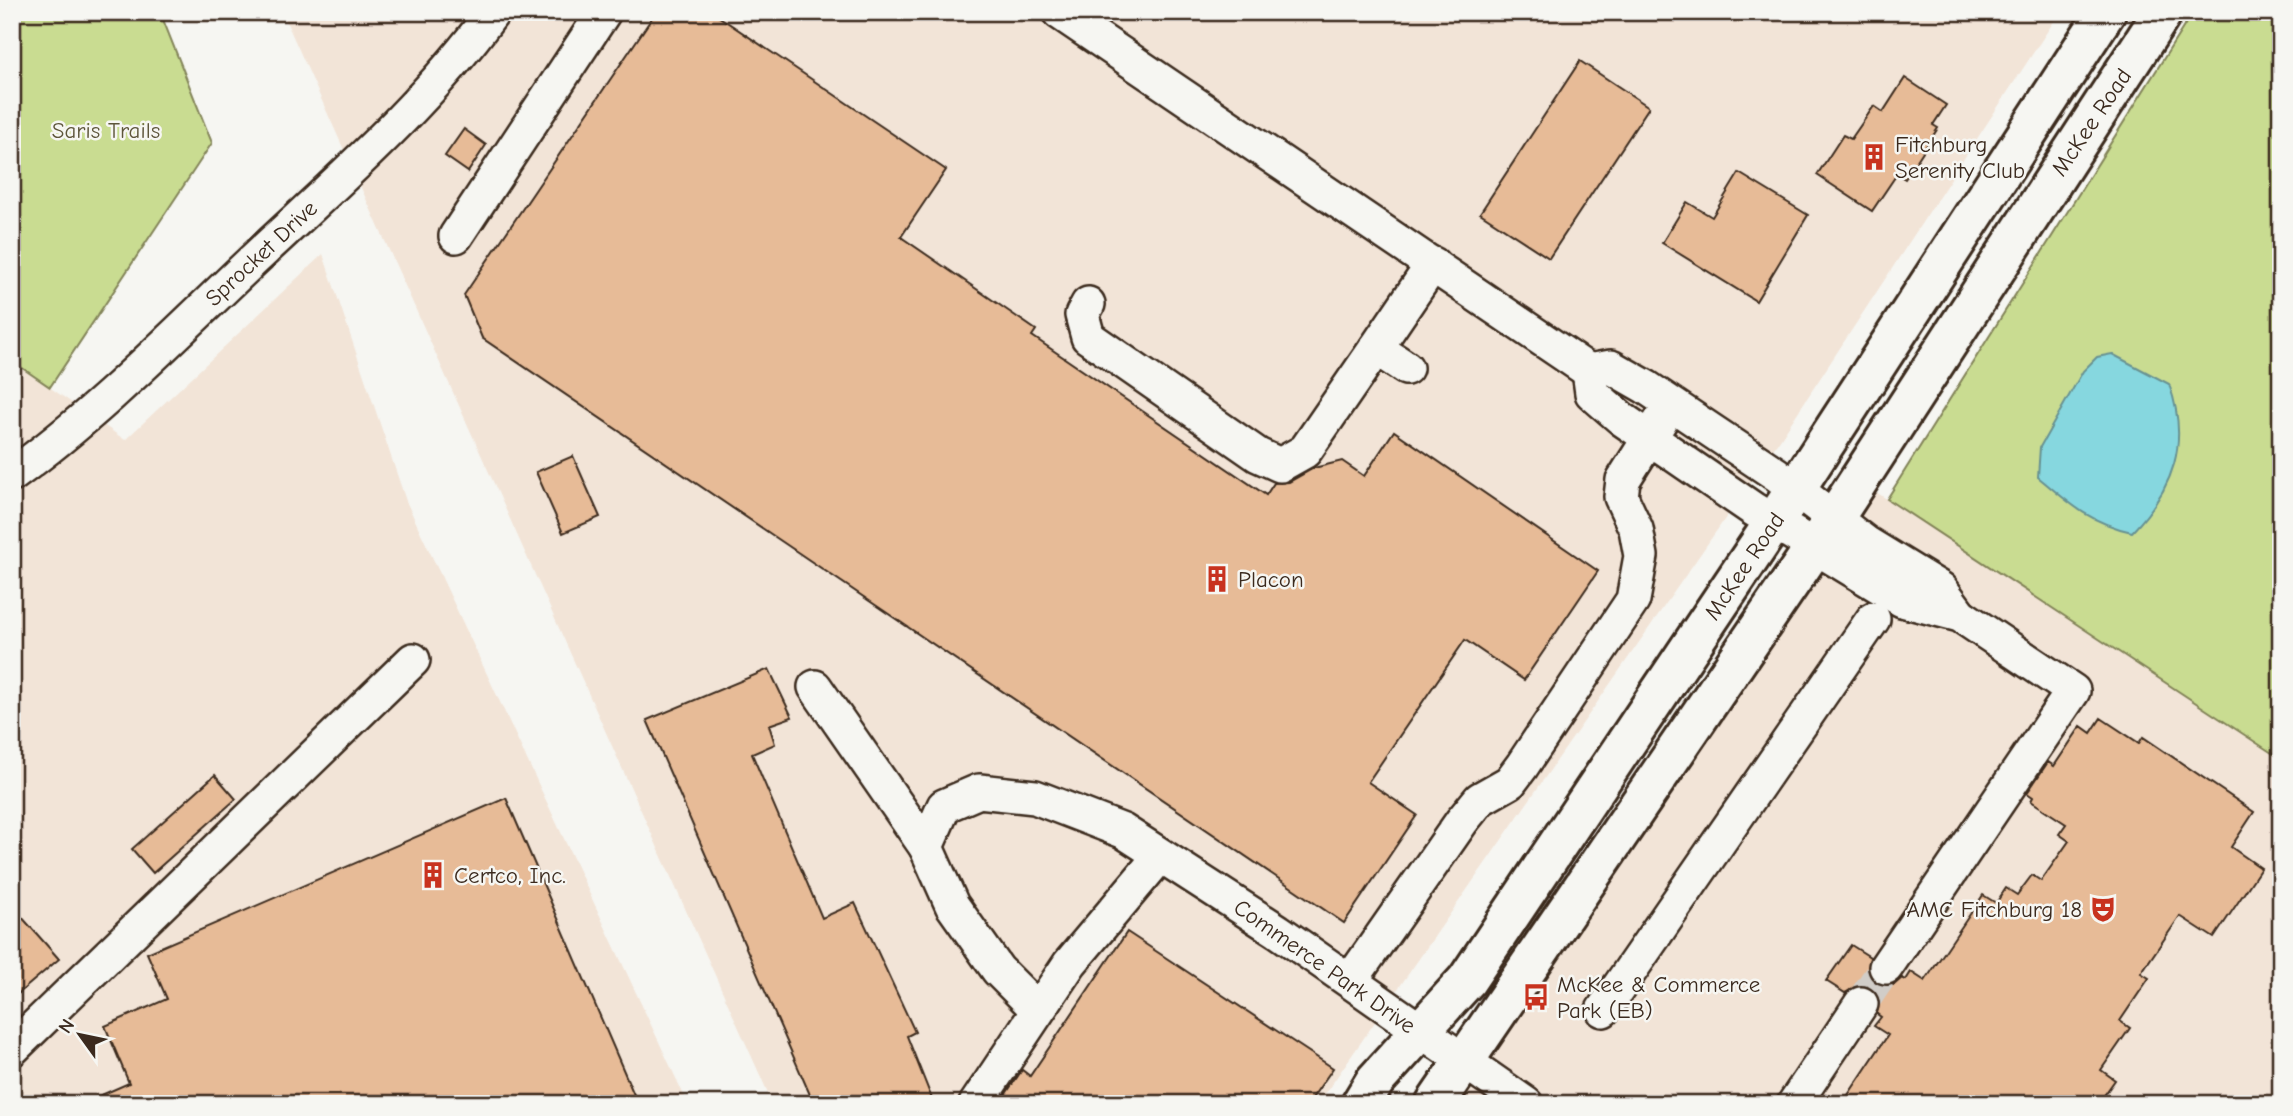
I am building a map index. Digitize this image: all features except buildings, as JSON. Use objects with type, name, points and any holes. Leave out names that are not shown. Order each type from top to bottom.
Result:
[{"type":"main road","name":"McKee Road","points":[[1361,1104],[1375,1081],[1467,980],[1774,522],[2106,12]]},
{"type":"main road","name":"McKee Road","points":[[1435,1104],[1824,533],[2162,12]]},
{"type":"street","name":"Sprocket Drive","points":[[12,475],[55,444],[115,391],[392,130],[435,84],[493,12]]},
{"type":"street","points":[[456,236],[604,12]]},
{"type":"street","points":[[1059,12],[1589,370],[1611,367],[1672,404],[1794,489],[1824,533],[1902,600],[1961,615],[2073,691],[1886,967]]},
{"type":"street","points":[[1088,304],[1082,315],[1088,337],[1258,455],[1280,465],[1305,451],[1433,264]]},
{"type":"street","points":[[1376,348],[1406,368]]},
{"type":"street","points":[[1589,370],[1592,393],[1648,438],[1774,522],[1824,533]]},
{"type":"street","points":[[1350,981],[1462,821],[1480,799],[1510,782],[1522,766],[1633,600],[1641,556],[1636,529],[1621,498],[1623,480],[1672,404]]},
{"type":"street","points":[[1603,1010],[1873,620]]},
{"type":"street","points":[[12,1049],[413,660]]},
{"type":"street","points":[[815,687],[926,847],[952,905],[998,970],[1038,1010]]},
{"type":"street","name":"Commerce Park Drive","points":[[926,847],[944,806],[979,791],[1035,797],[1122,831],[1350,981],[1526,1104]]},
{"type":"street","points":[[976,1104],[1070,963],[1160,856]]},
{"type":"street","points":[[1794,1104],[1861,1004]]},
{"type":"shaded area","points":[[282,12],[2060,12],[1779,441],[1318,1104],[773,1104]]},
{"type":"shaded area","points":[[323,254],[406,501],[688,1104],[12,1104],[12,361],[125,440]]},
{"type":"shaded area","points":[[1876,492],[2281,759],[2281,1104],[1454,1104]]},
{"type":"green space","name":"Saris Trails","points":[[12,12],[160,12],[212,143],[50,387],[12,361]]},
{"type":"green space","points":[[2193,12],[2281,12],[2281,759],[1887,499]]},
{"type":"water","points":[[2112,354],[2169,384],[2178,426],[2178,445],[2168,481],[2147,515],[2132,532],[2092,518],[2038,477],[2040,447],[2083,371],[2097,357]]},
{"type":"tunnel","points":[[1861,1004],[1886,967]]},
{"type":"place","name":"Fitchburg Serenity Club","points":[[1874,157]]},
{"type":"place","name":"Placon","points":[[1217,579]]},
{"type":"place","name":"Certco, Inc.","points":[[433,875]]},
{"type":"place","name":"AMC Fitchburg 18","points":[[2103,909]]},
{"type":"place","name":"McKee & Commerce Park (EB)","points":[[1536,997]]}]
